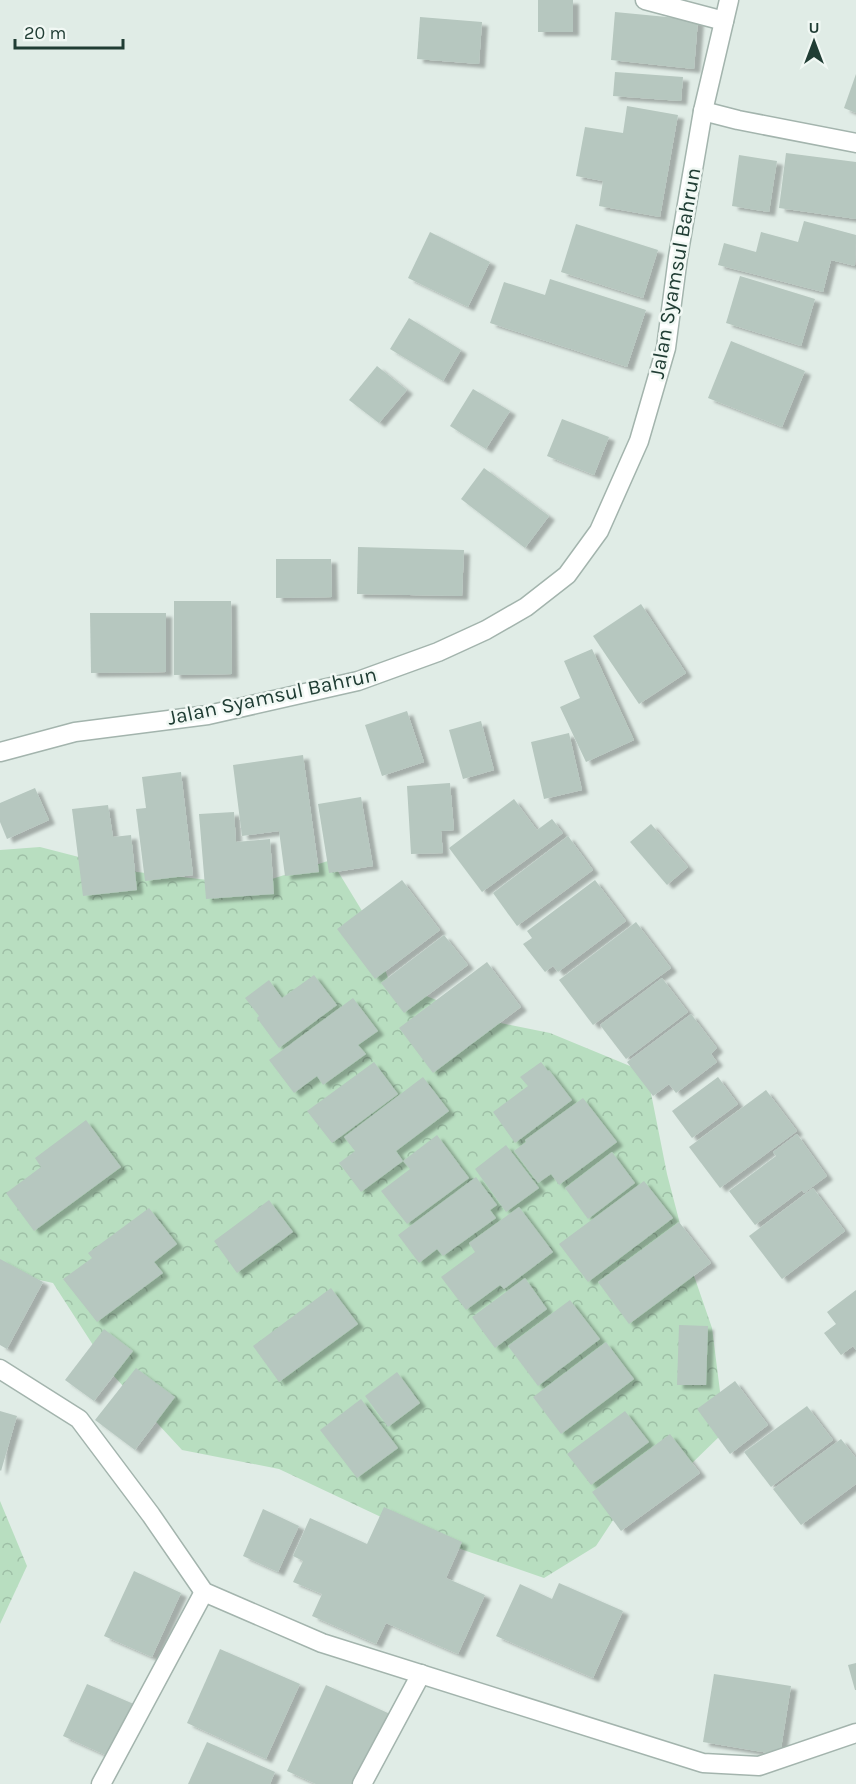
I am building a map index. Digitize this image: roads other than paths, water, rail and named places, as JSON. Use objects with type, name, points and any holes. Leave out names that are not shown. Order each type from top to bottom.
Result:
[{"type":"street","points":[[645,0],[724,21]]},
{"type":"street","name":"Jalan Syamsul Bahrun","points":[[0,752],[75,732],[208,715],[358,681],[438,652],[486,630],[526,607],[567,575],[598,531],[639,441],[666,348],[678,257],[703,111],[729,0]]},
{"type":"street","points":[[703,111],[856,143]]},
{"type":"street","points":[[0,1369],[79,1419],[151,1515],[204,1592],[322,1643],[703,1764],[759,1767],[856,1733]]},
{"type":"street","points":[[101,1784],[204,1592]]},
{"type":"street","points":[[362,1784],[421,1674]]}]
